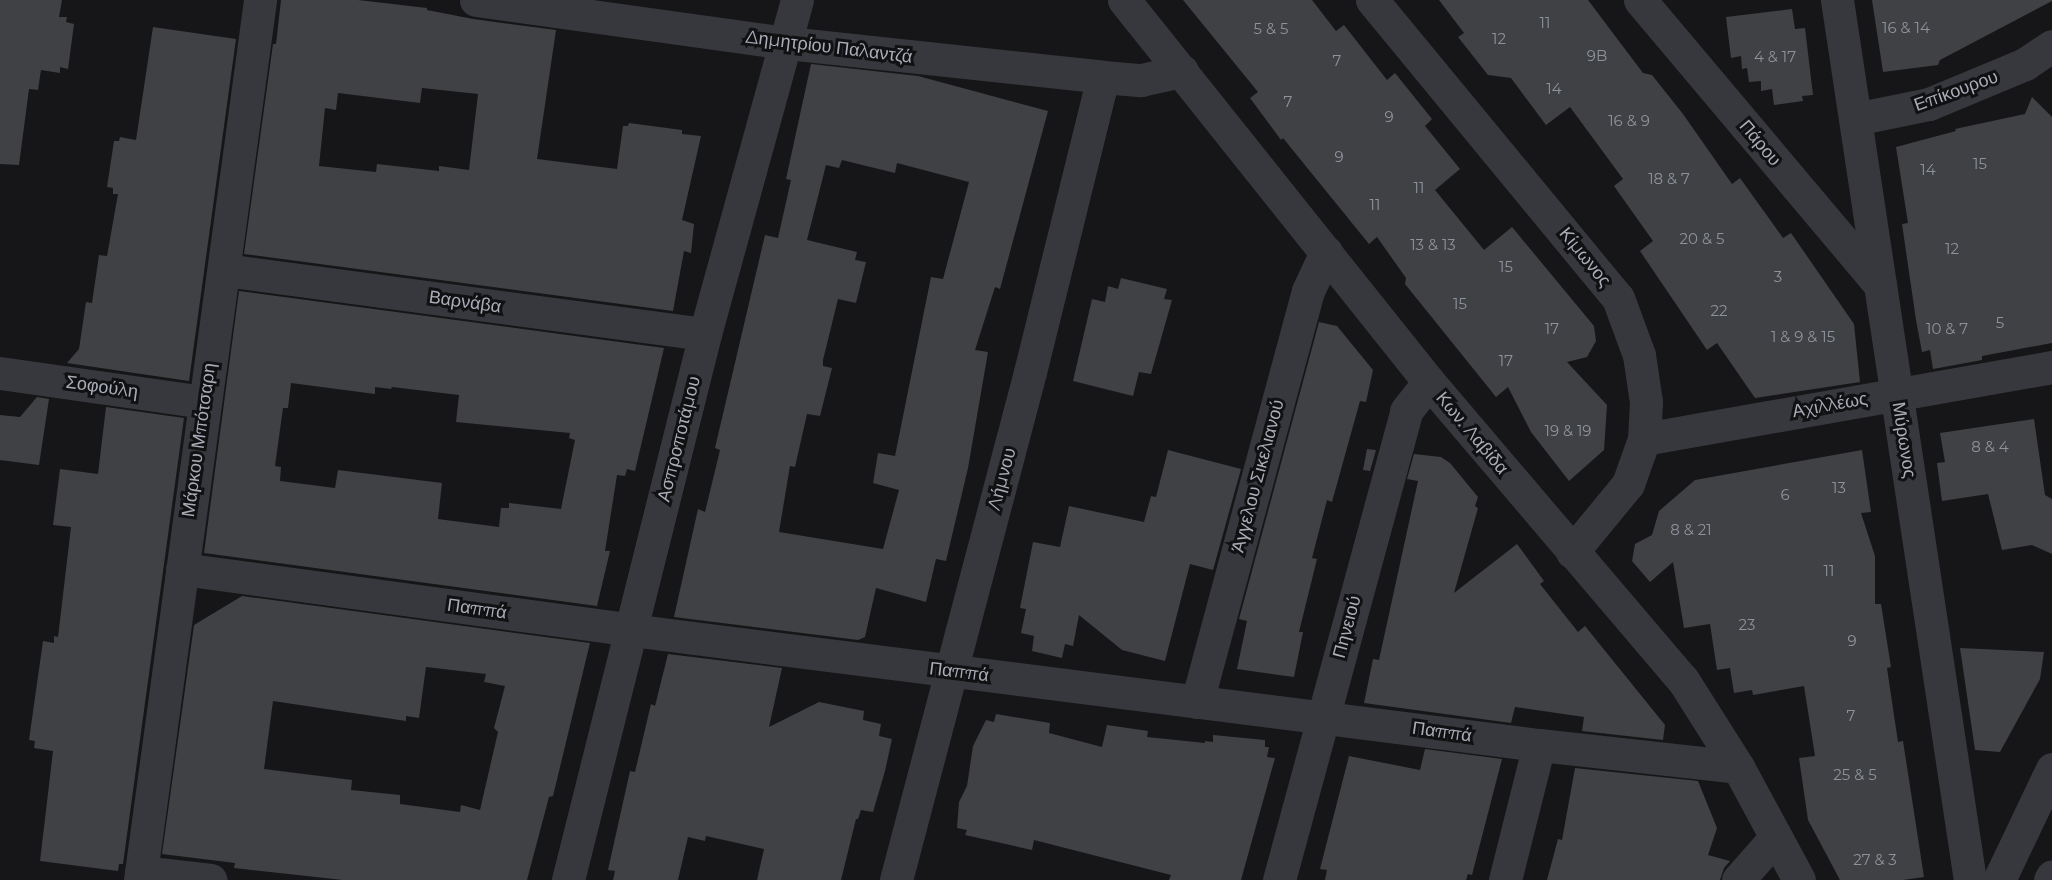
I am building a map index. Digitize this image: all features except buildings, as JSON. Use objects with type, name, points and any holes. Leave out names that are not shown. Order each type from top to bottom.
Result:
[{"type":"street","name":"Μάρκου Μπότσαρη","points":[[141,876],[260,0]]},
{"type":"street","name":"Ασπροποτάμου","points":[[568,880],[705,334],[797,0]]},
{"type":"street","name":"Κων. Λαβίδα","points":[[1124,0],[1429,382],[1683,680],[1738,767],[1799,880]]},
{"type":"street","name":"Κίμωνος","points":[[1372,0],[1618,298],[1639,356],[1646,402],[1644,439],[1628,484],[1603,518],[1572,552]]},
{"type":"street","name":"Πάρου","points":[[1640,0],[1880,285]]},
{"type":"street","name":"Μύρωνος","points":[[1837,0],[1971,880]]},
{"type":"street","name":"Δημητρίου Παλαντζά","points":[[489,1],[785,43],[1102,77],[1141,80],[1182,71]]},
{"type":"street","name":"Επίκουρου","points":[[1855,119],[1929,104],[2025,64],[2052,46]]},
{"type":"street","name":"Λήμνου","points":[[896,880],[1030,372],[1102,77]]},
{"type":"street","name":"Άγγελου Σικελιανού","points":[[1197,702],[1308,291],[1326,252]]},
{"type":"street","name":"Βαρνάβα","points":[[224,270],[705,334]]},
{"type":"street","name":"Αχιλλέως","points":[[1644,439],[2052,367]]},
{"type":"street","name":"Σοφούλη","points":[[0,373],[204,402]]},
{"type":"street","name":"Πηνειού","points":[[1279,880],[1406,411],[1429,382]]},
{"type":"street","name":"Παππά","points":[[182,569],[951,671],[1539,745],[1738,767]]},
{"type":"street","points":[[1505,880],[1539,745]]},
{"type":"street","points":[[2000,880],[2052,769]]},
{"type":"street","points":[[1738,880],[1775,838]]},
{"type":"street","points":[[141,876],[211,880]]}]
